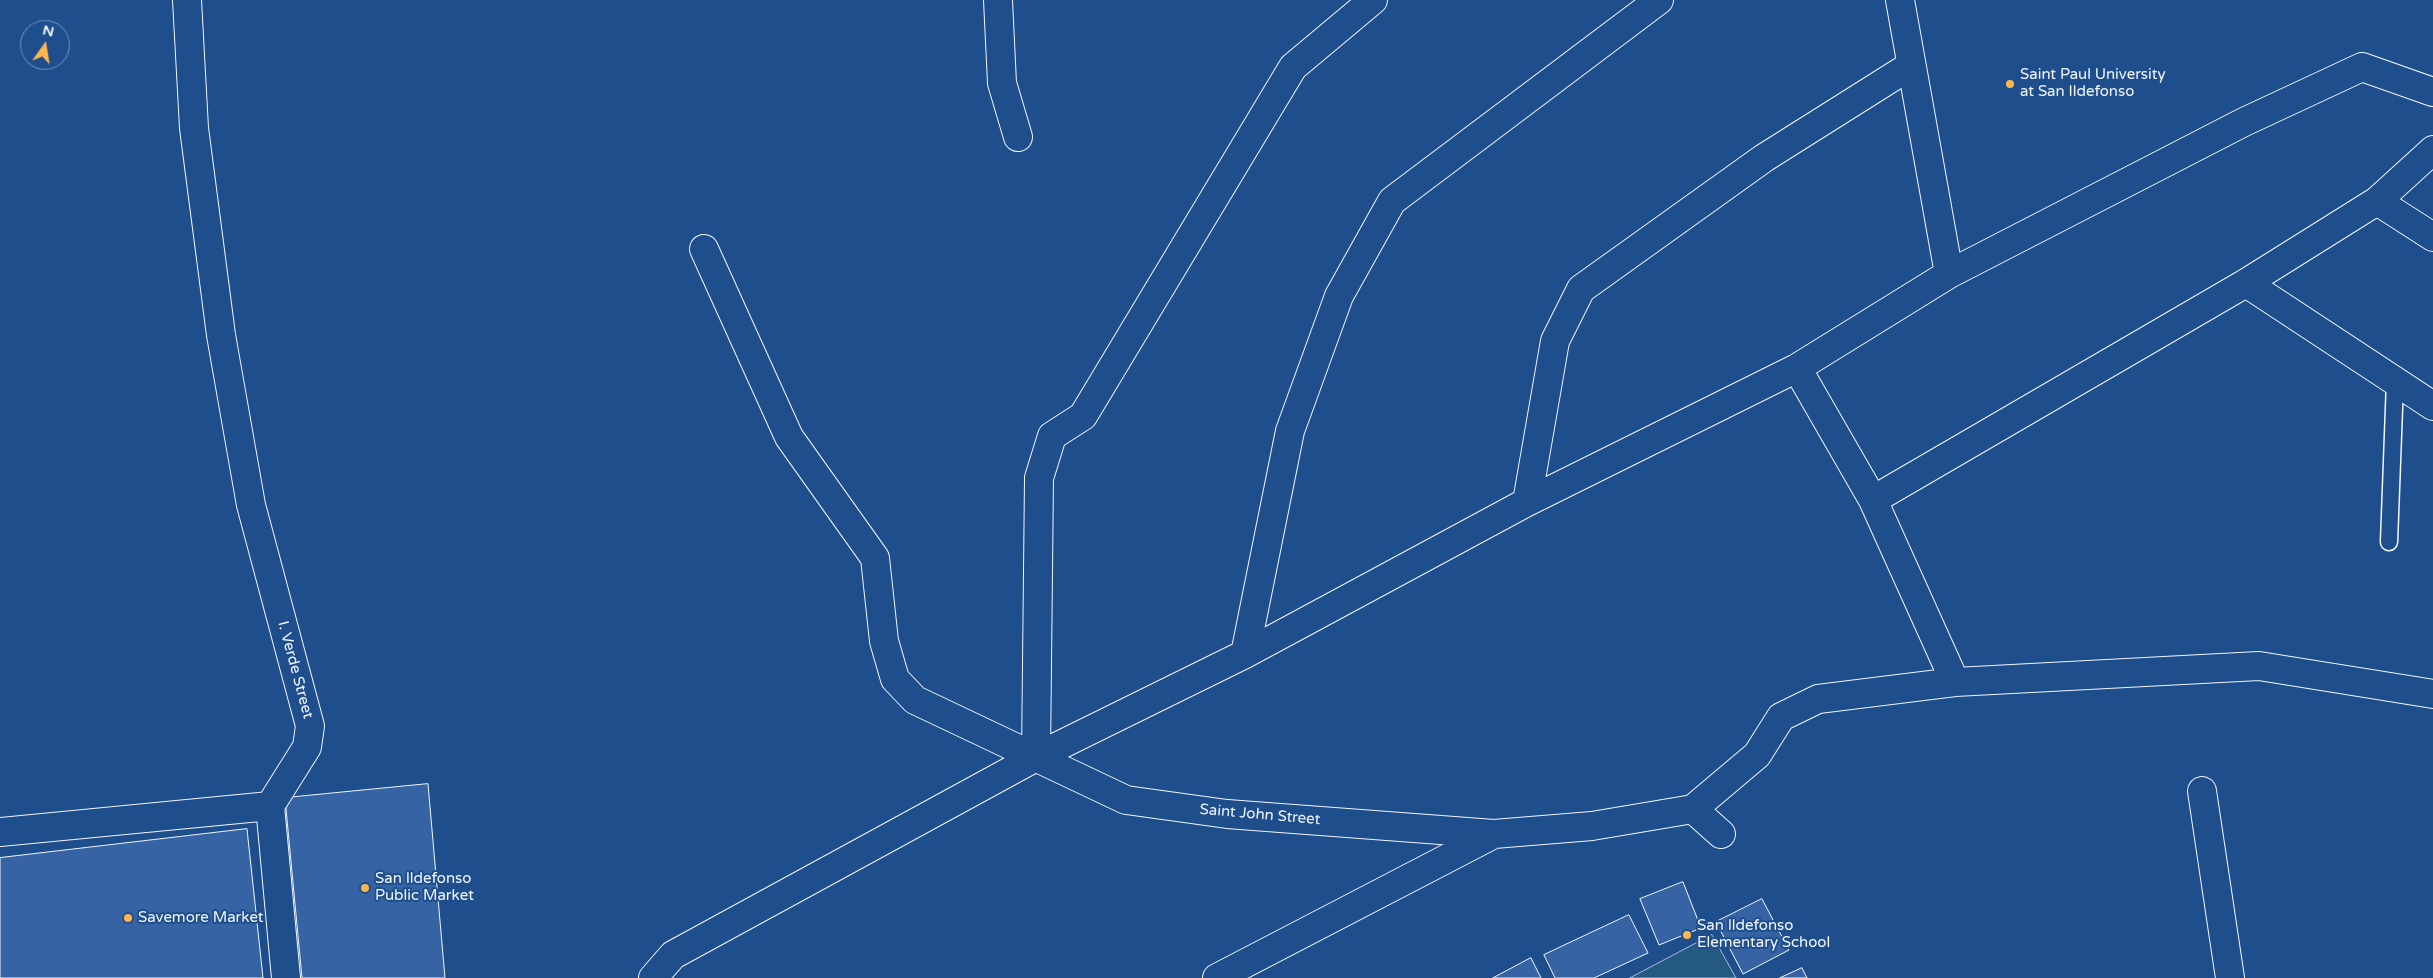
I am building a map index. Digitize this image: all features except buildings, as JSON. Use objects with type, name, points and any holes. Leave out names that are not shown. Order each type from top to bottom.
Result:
[{"type":"street","name":"I. Verde Street","points":[[187,0],[194,128],[230,386],[251,506],[310,726],[307,747],[270,806]]},
{"type":"street","points":[[998,0],[1002,83],[1018,137]]},
{"type":"street","points":[[1036,757],[1039,478],[1052,436],[1083,416],[1293,67],[1373,0]]},
{"type":"street","points":[[1246,654],[1290,431],[1339,296],[1392,201],[1659,0]]},
{"type":"street","points":[[1900,0],[1910,66],[1949,274]]},
{"type":"street","points":[[1527,502],[1555,341],[1581,289],[1764,158],[1910,66]]},
{"type":"street","points":[[653,978],[673,955],[1036,757],[1246,654],[1527,502],[1797,368],[1949,274],[2244,122],[2362,67],[2433,92]]},
{"type":"street","points":[[1873,500],[2246,283],[2377,201],[2433,150]]},
{"type":"street","points":[[2377,201],[2433,237]]},
{"type":"street","name":"Saint John Street","points":[[704,249],[789,437],[875,558],[884,641],[896,678],[915,700],[1126,800],[1227,814],[1494,834]]},
{"type":"street","points":[[2246,283],[2433,406]]},
{"type":"street","points":[[1797,368],[1873,500],[1955,682]]},
{"type":"street","points":[[1218,978],[1494,834],[1592,826],[1693,809],[1757,755],[1781,717],[1818,699],[1955,682],[2259,666],[2433,694]]},
{"type":"street","points":[[2202,791],[2230,978]]},
{"type":"street","points":[[0,832],[270,806],[286,978]]},
{"type":"street","points":[[1693,809],[1721,834]]},
{"type":"lane","points":[[2389,542],[2395,380]]},
{"type":"shaded area","points":[[1712,935],[1736,978],[1630,978]]},
{"type":"place","name":"Saint Paul University at San Ildefonso","points":[[2010,84]]},
{"type":"place","name":"San Ildefonso Public Market","points":[[365,888]]},
{"type":"place","name":"Savemore Market","points":[[128,918]]},
{"type":"place","name":"San Ildefonso Elementary School","points":[[1687,935]]}]
